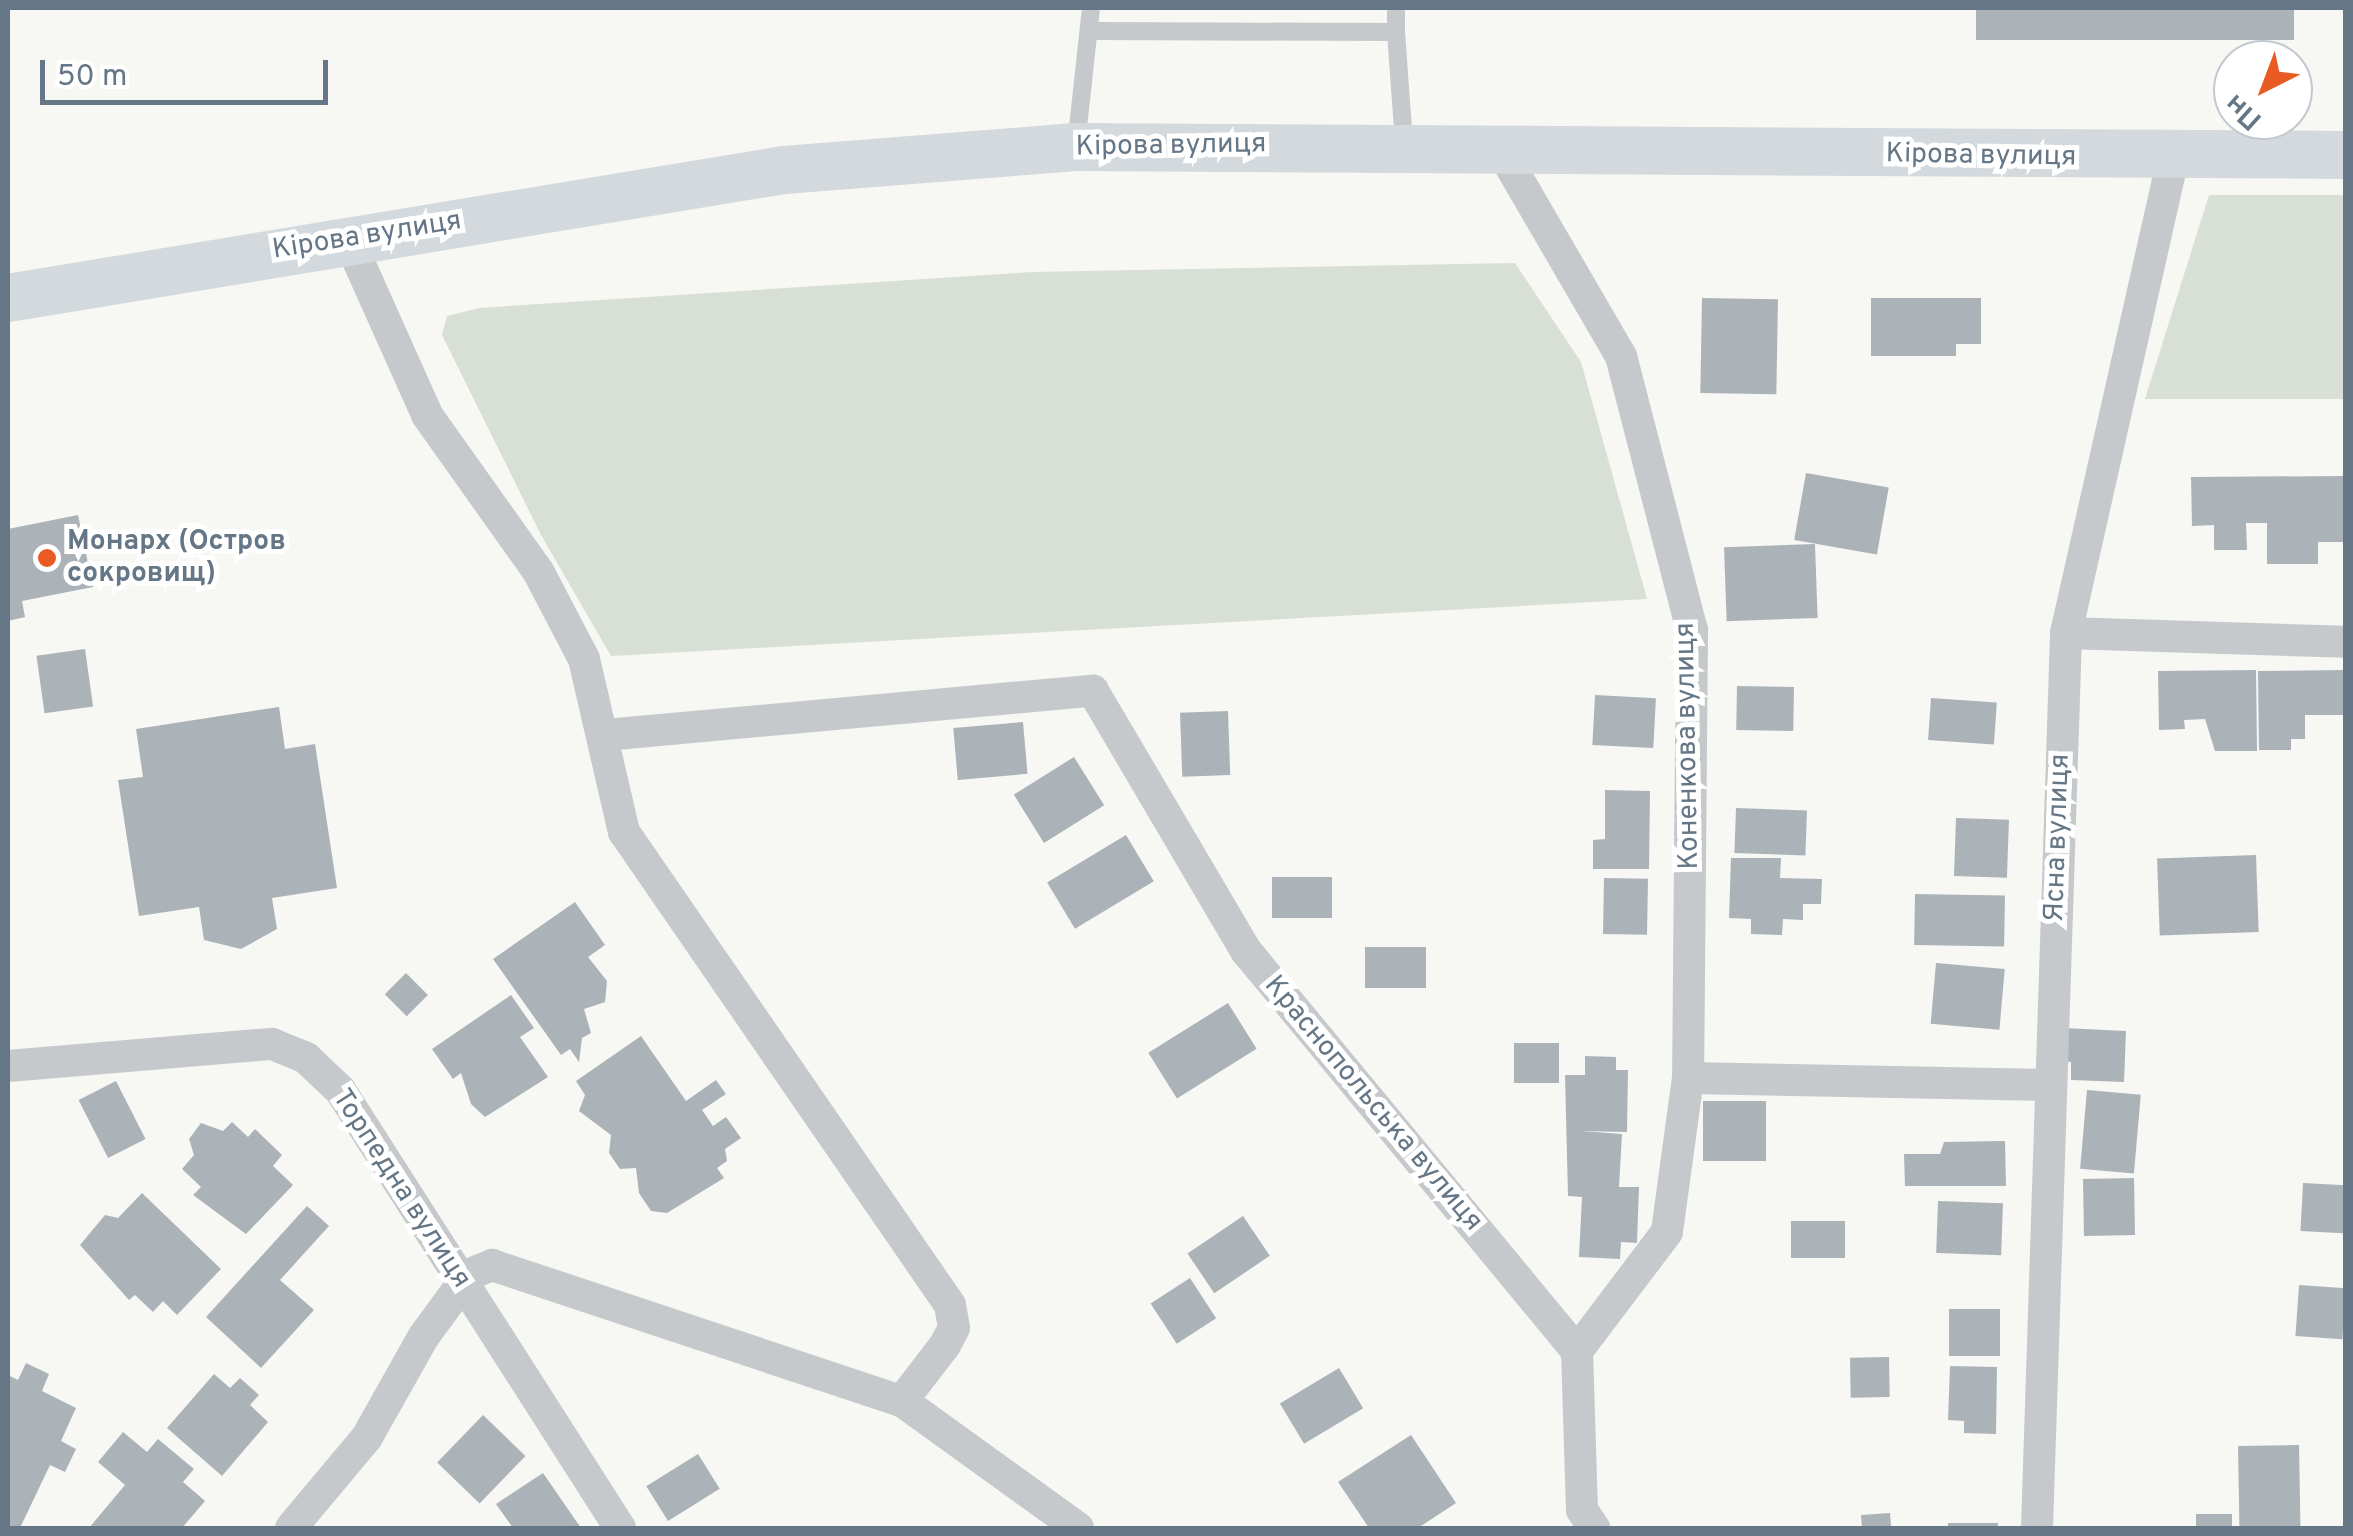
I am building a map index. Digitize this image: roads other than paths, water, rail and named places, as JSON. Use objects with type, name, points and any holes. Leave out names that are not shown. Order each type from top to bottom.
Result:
[{"type":"main road","name":"Кірова вулиця","points":[[8,298],[348,238],[784,170],[1076,146],[1404,144],[1501,150],[2173,158],[2346,155]]},
{"type":"street","name":"Коненкова вулиця","points":[[1501,150],[1622,356],[1692,630],[1688,1078],[1667,1232],[1577,1351]]},
{"type":"street","name":"Ясна вулиця","points":[[2037,1528],[2048,1085],[2066,633],[2173,158]]},
{"type":"street","points":[[348,238],[427,415],[538,572],[584,659],[605,735],[610,793],[624,832],[950,1305],[954,1328],[946,1345],[902,1401]]},
{"type":"street","points":[[2066,633],[2346,642]]},
{"type":"street","name":"Краснопольська вулиця","points":[[605,735],[1093,690],[1247,952],[1577,1351]]},
{"type":"street","name":"Торпедна вулиця","points":[[8,1066],[272,1044],[306,1058],[340,1090],[620,1528]]},
{"type":"street","points":[[1688,1078],[2048,1085]]},
{"type":"street","points":[[291,1528],[367,1437],[461,1280],[492,1265],[902,1401],[1078,1528]]},
{"type":"street","points":[[1577,1351],[1582,1510],[1594,1528]]},
{"type":"lane","points":[[1076,146],[1092,31],[1091,8]]},
{"type":"lane","points":[[1396,8],[1404,144]]},
{"type":"lane","points":[[1092,31],[1396,32]]},
{"type":"place","name":"Монарх (Остров сокровищ)","points":[[47,558]]}]
